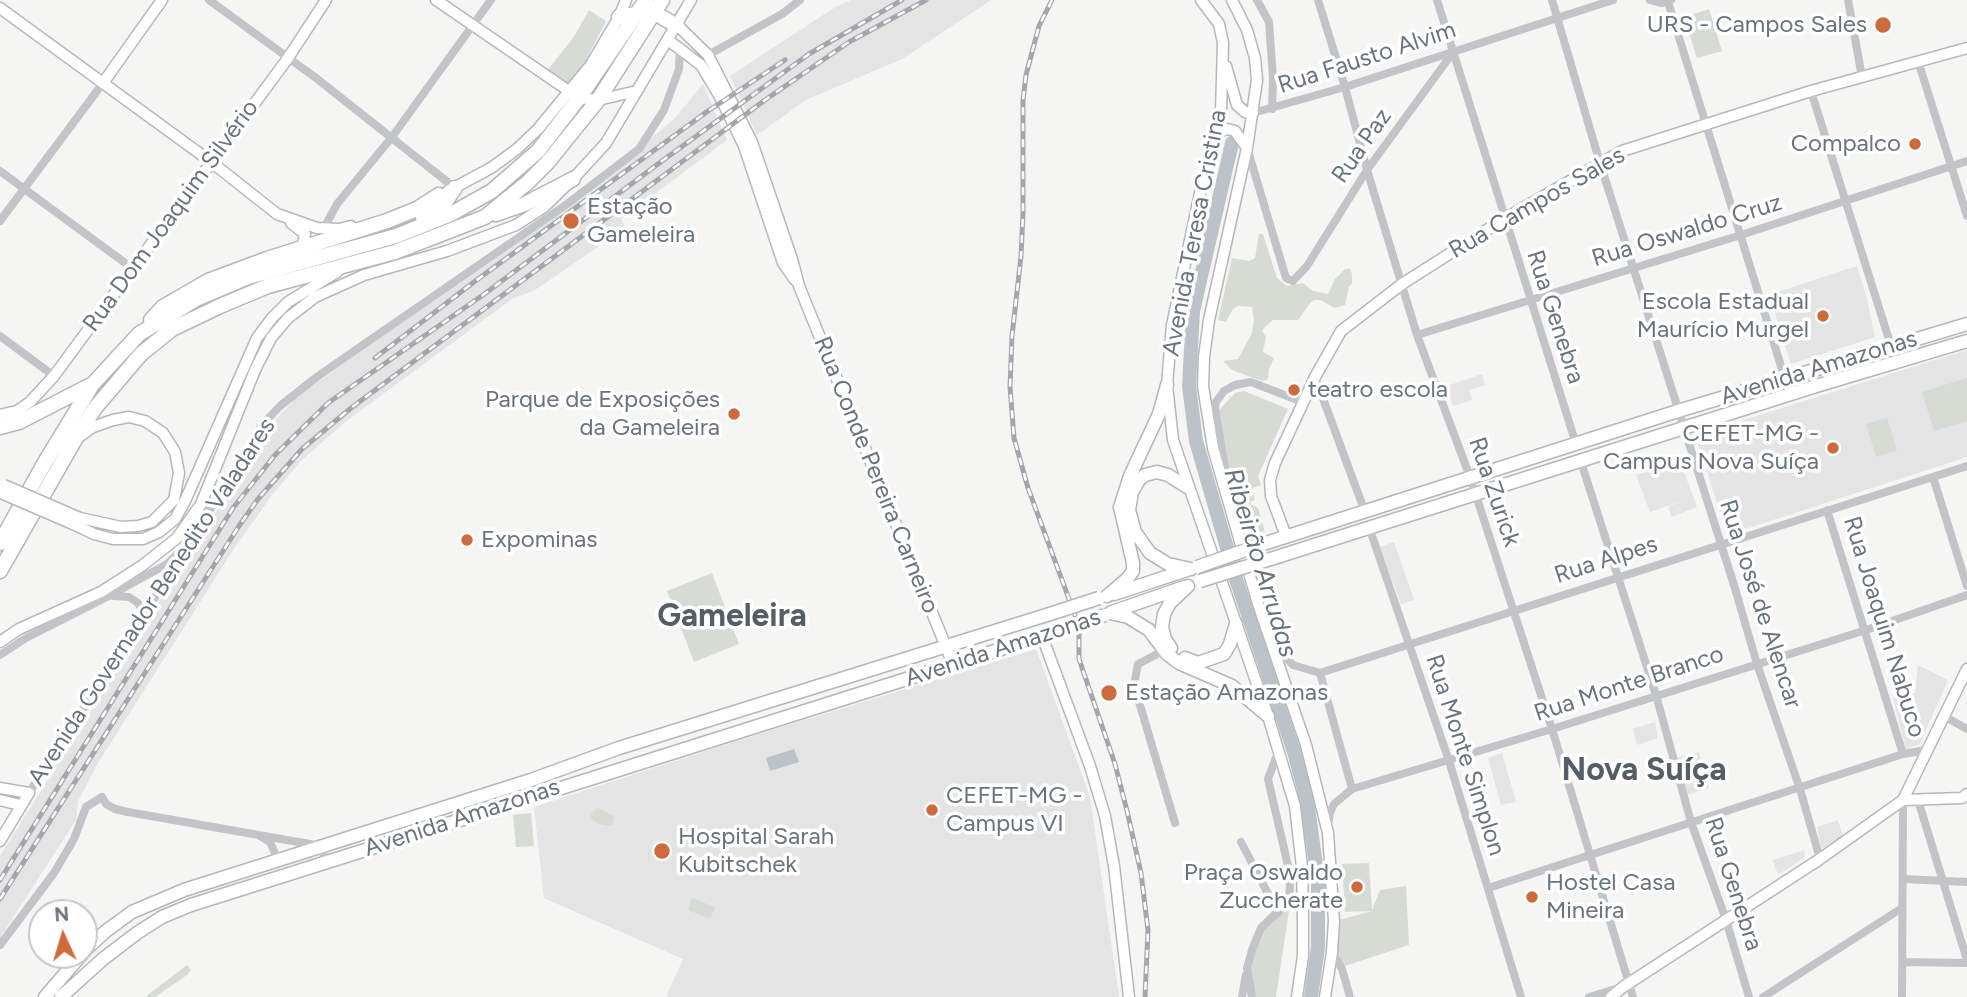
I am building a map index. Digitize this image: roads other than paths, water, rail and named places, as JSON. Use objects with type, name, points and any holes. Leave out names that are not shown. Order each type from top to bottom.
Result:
[{"type":"highway","points":[[619,17],[653,5]]},
{"type":"highway","points":[[653,5],[677,26]]},
{"type":"highway","points":[[0,571],[95,408],[141,354],[172,329],[220,306],[349,258],[451,215],[492,191],[538,150],[575,95],[653,5]]},
{"type":"highway","points":[[485,217],[527,184],[598,100],[653,5]]},
{"type":"highway","points":[[138,334],[196,299],[248,277],[395,252],[525,204],[573,179]]},
{"type":"highway","points":[[396,236],[441,208],[455,188]]},
{"type":"highway","points":[[0,543],[92,385],[163,307],[208,281],[267,259],[387,221],[417,209],[439,195]]},
{"type":"highway","points":[[267,259],[349,258]]},
{"type":"highway","points":[[0,427],[19,422],[92,385]]},
{"type":"main road","name":"Avenida Amazonas","points":[[98,938],[132,912],[184,890],[531,780],[619,748],[1052,614],[1470,477],[1967,324]]},
{"type":"main road","name":"Avenida Amazonas","points":[[61,997],[137,933],[162,917],[191,905],[1047,634],[1194,583],[1370,527],[1967,341]]},
{"type":"main road","points":[[1103,597],[1128,579],[1133,571],[1120,507],[1130,476],[1159,414],[1167,385]]},
{"type":"main road","points":[[1187,487],[1168,475],[1157,472],[1145,475],[1136,484],[1129,510],[1135,532],[1150,554],[1168,564],[1194,568]]},
{"type":"main road","points":[[1194,583],[1170,603],[1164,614],[1162,627],[1165,639],[1173,651],[1198,663],[1224,654],[1236,624]]},
{"type":"main road","points":[[1047,634],[1041,627],[1052,614]]},
{"type":"main road","points":[[1107,614],[1128,617],[1149,630],[1179,663],[1232,686],[1268,716]]},
{"type":"main road","name":"Avenida Amazonas","points":[[45,997],[69,969]]},
{"type":"street","points":[[0,221],[162,0]]},
{"type":"street","points":[[209,0],[392,137],[455,188]]},
{"type":"street","name":"Rua Dom Joaquim Silvério","points":[[0,415],[17,411],[30,402],[54,376],[288,58],[326,0]]},
{"type":"street","points":[[436,0],[575,95],[598,100],[637,91]]},
{"type":"street","points":[[324,228],[333,211],[392,137],[491,0]]},
{"type":"street","points":[[277,214],[324,228],[339,229],[378,219],[439,195],[491,168],[517,149],[575,95],[626,0]]},
{"type":"street","points":[[0,642],[19,629],[101,592],[143,565],[177,538],[201,504],[255,370],[271,338],[288,318],[315,297],[364,275],[458,247],[516,225],[544,206],[606,143],[691,0]]},
{"type":"street","points":[[708,55],[782,14],[800,0]]},
{"type":"street","name":"Avenida Teresa Cristina","points":[[1201,0],[1219,24],[1224,60],[1221,112],[1172,325],[1167,385],[1173,440],[1187,487],[1268,716],[1294,806],[1302,867],[1303,956],[1297,997]]},
{"type":"street","name":"Avenida Teresa Cristina","points":[[1232,0],[1247,30],[1255,58],[1257,80],[1247,148],[1209,320],[1203,376],[1206,410],[1213,448],[1269,638],[1306,745],[1328,833],[1334,921],[1325,997]]},
{"type":"street","points":[[1258,0],[1269,22],[1272,109]]},
{"type":"street","name":"Rua Zurick","points":[[1318,0],[1417,335],[1470,477],[1591,855],[1625,985],[1633,997]]},
{"type":"street","name":"Rua Genebra","points":[[1437,0],[1576,444]]},
{"type":"street","name":"Rua José de Alencar","points":[[1552,0],[1633,269],[1820,859]]},
{"type":"street","name":"Rua Fausto Alvim","points":[[1253,113],[1345,87],[1613,0]]},
{"type":"street","points":[[1650,0],[1662,3],[1670,1],[1785,379]]},
{"type":"street","points":[[1848,0],[1861,77]]},
{"type":"street","points":[[0,8],[299,228],[304,234],[302,248]]},
{"type":"street","name":"Rua Conde Pereira Carneiro","points":[[677,26],[708,55],[752,142],[799,286],[953,664]]},
{"type":"street","name":"Rua Conde Pereira Carneiro","points":[[668,40],[701,65],[720,97],[744,146],[783,262],[799,286]]},
{"type":"street","name":"Avenida Governador Benedito Valadares","points":[[0,841],[20,805],[189,544],[261,425],[318,376],[567,204],[639,149],[664,110],[679,69],[680,47]]},
{"type":"street","name":"Rua Campos Sales","points":[[1286,536],[1271,496],[1270,480],[1275,463],[1315,377],[1341,331],[1402,284],[1504,219],[1622,151],[1811,91],[1967,48]]},
{"type":"street","name":"Rua Paz","points":[[1247,148],[1286,278],[1293,281],[1307,266],[1367,170],[1454,51]]},
{"type":"street","points":[[1224,60],[1237,106],[1245,112],[1253,113]]},
{"type":"street","points":[[1918,61],[1967,216]]},
{"type":"street","points":[[1811,91],[1891,346]]},
{"type":"street","points":[[1234,95],[1255,100]]},
{"type":"street","points":[[1213,142],[1219,132],[1227,129],[1235,131],[1247,148]]},
{"type":"street","name":"Rua Oswaldo Cruz","points":[[1417,335],[1741,235],[1967,160]]},
{"type":"street","points":[[0,171],[132,268]]},
{"type":"street","points":[[78,521],[94,534],[113,539],[143,539],[159,532],[175,519],[257,338],[288,302],[349,258]]},
{"type":"street","points":[[0,336],[54,376]]},
{"type":"street","points":[[1315,377],[1365,512]]},
{"type":"street","points":[[1233,513],[1216,408],[1220,396],[1235,385],[1251,382],[1305,403]]},
{"type":"street","points":[[1,488],[78,521],[121,527],[152,522],[174,500],[179,473],[175,452],[163,433],[145,421],[129,417],[113,420],[93,427],[74,441]]},
{"type":"street","name":"Rua Genebra","points":[[1581,462],[1656,695],[1691,822],[1726,920],[1749,997]]},
{"type":"street","name":"Rua Alpes","points":[[1320,673],[1967,466]]},
{"type":"street","points":[[1933,477],[1967,586]]},
{"type":"street","name":"Rua Joaquim Nabuco","points":[[1827,510],[1903,754]]},
{"type":"street","name":"Rua Monte Simplon","points":[[1370,527],[1449,761],[1521,997]]},
{"type":"street","points":[[0,655],[26,638],[167,564],[189,544]]},
{"type":"street","name":"Rua Monte Branco","points":[[1352,789],[1866,630],[1967,595]]},
{"type":"street","points":[[107,597],[129,597],[138,603],[144,613]]},
{"type":"street","points":[[65,608],[86,608]]},
{"type":"street","points":[[1047,634],[1105,816],[1129,997]]},
{"type":"street","points":[[1269,638],[1293,665],[1320,673],[1352,789],[1334,804],[1328,833]]},
{"type":"street","points":[[1165,650],[1138,664],[1134,685],[1175,823]]},
{"type":"street","points":[[1902,997],[1903,800],[1967,670]]},
{"type":"street","points":[[1944,716],[1967,729]]},
{"type":"street","points":[[1242,997],[1247,968],[1261,928],[1287,902],[1290,889],[1289,870],[1268,779],[1279,750]]},
{"type":"street","points":[[1488,888],[1903,754],[1926,750]]},
{"type":"street","points":[[0,788],[29,793]]},
{"type":"street","points":[[0,945],[54,873],[74,839],[86,807],[102,797],[106,804],[128,812],[321,846],[326,861]]},
{"type":"street","points":[[1611,997],[1625,985],[1820,859],[1903,800],[1966,798]]},
{"type":"street","points":[[0,800],[20,805]]},
{"type":"street","points":[[1903,962],[1967,962],[1918,800]]},
{"type":"street","points":[[258,834],[270,842],[278,860]]},
{"type":"street","points":[[1241,842],[1278,913]]},
{"type":"street","points":[[1903,879],[1967,883]]},
{"type":"street","points":[[1763,997],[1902,908]]},
{"type":"street","points":[[1332,952],[1342,970],[1350,997]]},
{"type":"street","points":[[1247,968],[1252,997]]},
{"type":"street","points":[[1588,997],[1625,985]]},
{"type":"waterway","name":"Ribeirão Arrudas","points":[[1232,143],[1193,311],[1189,386],[1196,441],[1236,579],[1294,752],[1307,800],[1318,880],[1318,947],[1311,997]]},
{"type":"railway","points":[[0,880],[233,508],[275,455],[328,403],[483,295],[809,54],[902,0]]},
{"type":"railway","points":[[0,899],[239,526],[258,499],[302,449],[351,408],[765,100],[849,42],[926,0]]},
{"type":"railway","points":[[1052,0],[1039,26],[1026,75],[1023,100],[1023,213],[1010,387],[1014,438],[1028,488],[1079,626],[1079,659],[1115,764],[1128,815],[1141,873],[1148,930],[1145,997]]},
{"type":"railway","points":[[375,358],[708,111],[785,60]]},
{"type":"place","name":"URS - Campos Sales","points":[[1883,25]]},
{"type":"place","name":"Compalco","points":[[1915,144]]},
{"type":"place","name":"Estação Gameleira","points":[[571,221]]},
{"type":"place","name":"Escola Estadual Maurício Murgel","points":[[1823,316]]},
{"type":"place","name":"teatro escola","points":[[1294,390]]},
{"type":"place","name":"Parque de Exposições da Gameleira","points":[[734,414]]},
{"type":"place","name":"CEFET-MG - Campus Nova Suíça","points":[[1833,448]]},
{"type":"place","name":"Expominas","points":[[467,540]]},
{"type":"place","name":"Estação Amazonas","points":[[1109,693]]},
{"type":"place","name":"CEFET-MG - Campus VI","points":[[932,810]]},
{"type":"place","name":"Hospital Sarah Kubitschek","points":[[662,851]]},
{"type":"place","name":"Praça Oswaldo Zuccherate","points":[[1357,887]]},
{"type":"place","name":"Hostel Casa Mineira","points":[[1532,897]]},
{"type":"district","name":"Gameleira","points":[[732,617]]},
{"type":"district","name":"Nova Suíça","points":[[1644,771]]}]
